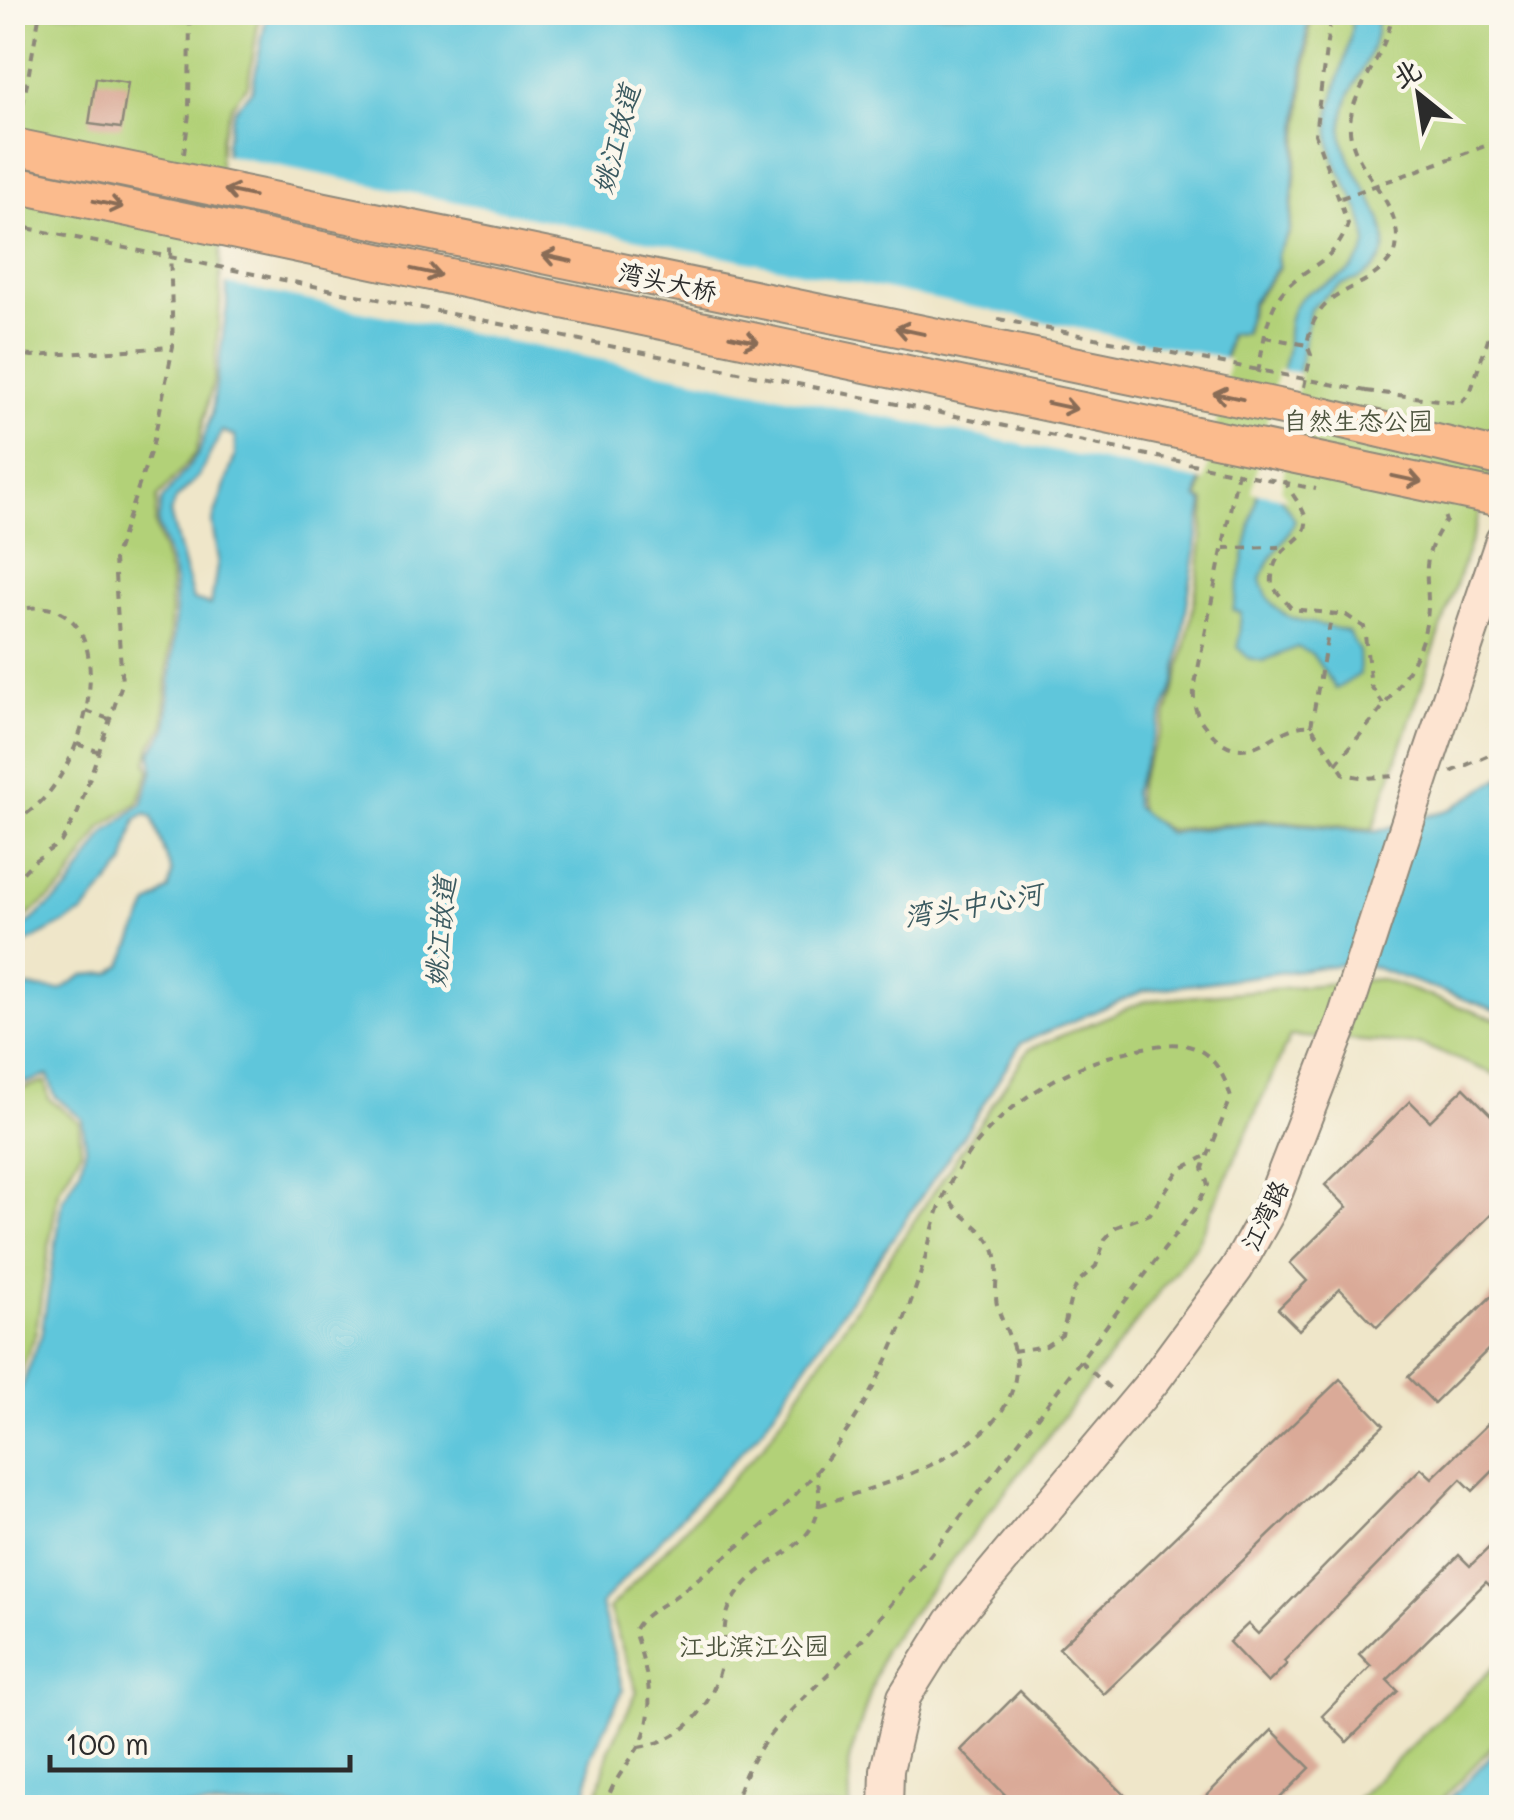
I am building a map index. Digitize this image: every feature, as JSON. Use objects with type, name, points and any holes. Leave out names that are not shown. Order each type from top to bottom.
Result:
[{"type":"main road","name":"湾头大桥","points":[[16,135],[1314,404],[1502,458]]},
{"type":"main road","name":"湾头大桥","points":[[12,184],[1304,476],[1502,499]]},
{"type":"street","name":"江湾路","points":[[886,1808],[888,1770],[904,1697],[950,1622],[1131,1408],[1216,1298],[1261,1225],[1343,1021],[1420,772],[1502,540]]},
{"type":"path","points":[[16,135],[40,12]]},
{"type":"path","points":[[178,12],[190,14],[189,114],[182,170]]},
{"type":"path","points":[[1258,376],[1265,337],[1280,296],[1342,243],[1348,224],[1344,197],[1315,134],[1331,12]]},
{"type":"path","points":[[1314,404],[1310,356],[1305,345],[1317,312],[1345,289],[1373,276],[1395,252],[1396,224],[1357,155],[1350,122],[1354,104],[1390,37],[1392,12]]},
{"type":"path","points":[[1344,197],[1502,140]]},
{"type":"path","points":[[12,225],[1304,476],[1306,529],[1280,547],[1223,548]]},
{"type":"path","points":[[12,884],[34,860],[61,842],[100,752],[122,684],[114,559],[153,444],[172,346],[171,243]]},
{"type":"path","points":[[1366,392],[1461,403],[1470,393],[1502,297]]},
{"type":"path","points":[[1265,337],[1305,345]]},
{"type":"path","points":[[12,353],[32,356],[172,346]]},
{"type":"path","points":[[1238,471],[1194,689],[1198,718],[1215,738],[1241,748],[1269,743],[1302,725],[1311,726]]},
{"type":"path","points":[[1335,764],[1383,704],[1426,629],[1424,559],[1446,520],[1439,511]]},
{"type":"path","points":[[1280,547],[1271,579],[1276,595],[1292,609],[1332,613],[1355,619],[1364,627],[1370,686],[1383,704]]},
{"type":"path","points":[[12,610],[45,607],[78,630],[92,659],[86,711],[76,744],[38,805],[12,821]]},
{"type":"path","points":[[1332,613],[1311,726],[1344,774],[1365,778],[1456,771],[1502,749]]},
{"type":"path","points":[[86,711],[112,720]]},
{"type":"path","points":[[76,744],[100,752]]},
{"type":"path","points":[[605,1808],[611,1785],[638,1748],[649,1716],[648,1674],[634,1630],[638,1622],[739,1544],[816,1471],[854,1422],[881,1373],[946,1192],[971,1150],[1050,1080],[1096,1058],[1168,1044],[1195,1045],[1212,1056],[1226,1079],[1231,1098],[1226,1119],[1203,1168],[1208,1186],[1194,1210],[866,1635],[778,1724],[739,1782],[734,1808]]},
{"type":"path","points":[[1013,1351],[1046,1346],[1062,1335],[1071,1297],[1078,1282],[1096,1266],[1105,1239],[1116,1227],[1150,1214],[1179,1170],[1206,1157]]},
{"type":"path","points":[[820,1505],[926,1466],[987,1430],[1004,1410],[1016,1362],[998,1306],[997,1259],[992,1244],[966,1222],[946,1192]]},
{"type":"path","points":[[1080,1361],[1131,1408]]},
{"type":"path","points":[[638,1748],[671,1739],[703,1708],[716,1686],[729,1606],[750,1579],[809,1534],[820,1505],[816,1471]]},
{"type":"green space","points":[[13,13],[260,13],[248,85],[232,105],[221,138],[220,304],[214,378],[196,453],[157,498],[155,524],[170,575],[164,727],[151,745],[147,762],[150,770],[138,803],[102,827],[64,887],[13,927]]},
{"type":"green space","name":"自然生态公园","points":[[1311,13],[1501,13],[1501,431],[1475,529],[1373,829],[1265,820],[1169,830],[1142,815],[1137,794],[1171,701],[1191,616],[1205,501],[1199,499],[1230,334],[1245,334],[1252,304],[1279,268],[1277,254],[1290,233]]},
{"type":"green space","name":"江北滨江公园","points":[[1380,979],[1501,1021],[1501,1077],[1422,1045],[1290,1036],[1197,1243],[884,1649],[849,1760],[850,1807],[594,1808],[609,1750],[637,1692],[609,1609],[765,1444],[1029,1049],[1145,1001]]},
{"type":"green space","points":[[13,1080],[24,1088],[45,1081],[49,1099],[79,1122],[81,1151],[58,1192],[35,1336],[13,1390]]},
{"type":"green space","points":[[1501,1660],[1501,1737],[1435,1807],[1348,1807]]},
{"type":"water","points":[[267,13],[1308,13],[1289,232],[1277,254],[1278,267],[1251,303],[1244,333],[1229,334],[1197,498],[1203,502],[1175,682],[1133,792],[1135,807],[1168,833],[1265,822],[1375,832],[1451,809],[1501,777],[1501,1012],[1359,962],[1143,991],[1021,1043],[969,1127],[761,1430],[601,1604],[623,1690],[591,1757],[585,1807],[13,1807],[12,1412],[41,1336],[63,1200],[80,1170],[86,1147],[82,1119],[55,1096],[48,1075],[26,1083],[13,1071],[13,986],[60,990],[84,975],[111,973],[122,965],[148,906],[169,889],[172,872],[152,817],[145,814],[136,819],[124,865],[83,913],[13,950],[13,936],[68,890],[106,832],[142,804],[153,770],[151,752],[167,729],[174,575],[158,524],[161,501],[199,453],[212,413],[227,306],[226,143],[234,110],[252,90]],"holes":[[[222,431],[235,436],[235,456],[212,523],[218,560],[211,605],[193,600],[170,513],[176,499],[198,477]]]},
{"type":"water","points":[[1352,13],[1377,13],[1376,30],[1368,58],[1349,96],[1342,127],[1353,166],[1383,225],[1385,244],[1379,261],[1362,277],[1340,285],[1310,309],[1276,491],[1295,520],[1261,579],[1267,595],[1283,614],[1348,632],[1359,651],[1360,674],[1336,689],[1312,654],[1297,647],[1263,661],[1248,658],[1238,647],[1241,613],[1233,610],[1288,346],[1289,322],[1303,296],[1352,268],[1363,254],[1366,242],[1361,215],[1334,159],[1329,129]]},
{"type":"water","points":[[1501,1745],[1501,1807],[1442,1807]]},
{"type":"pier","points":[[221,154],[1229,359],[1205,482],[222,283]]},
{"type":"pier","points":[[1278,369],[1300,373],[1281,490],[1288,499],[1252,492]]},
{"type":"building","points":[[96,78],[128,83],[121,128],[89,124]]},
{"type":"building","points":[[1464,1088],[1502,1126],[1502,1204],[1377,1327],[1340,1289],[1299,1330],[1278,1309],[1307,1281],[1290,1263],[1347,1207],[1325,1185],[1410,1101],[1430,1121]]},
{"type":"building","points":[[1502,1286],[1502,1336],[1434,1403],[1408,1377]]},
{"type":"building","points":[[1340,1379],[1384,1425],[1104,1694],[1059,1648]]},
{"type":"building","points":[[1502,1410],[1502,1462],[1473,1491],[1461,1479],[1284,1661],[1287,1664],[1268,1683],[1229,1642],[1248,1624],[1258,1634],[1421,1468],[1432,1478]]},
{"type":"building","points":[[1502,1535],[1502,1597],[1486,1582],[1387,1680],[1398,1691],[1347,1742],[1322,1716],[1371,1666],[1359,1654],[1459,1555],[1470,1566]]},
{"type":"building","points":[[1020,1691],[1138,1808],[1018,1808],[961,1750]]},
{"type":"building","points":[[1272,1730],[1310,1768],[1270,1808],[1194,1808]]},
{"type":"water label","name":"姚江故道","points":[[615,139]]},
{"type":"water label","name":"湾头中心河","points":[[973,904]]},
{"type":"water label","name":"姚江故道","points":[[439,932]]}]
